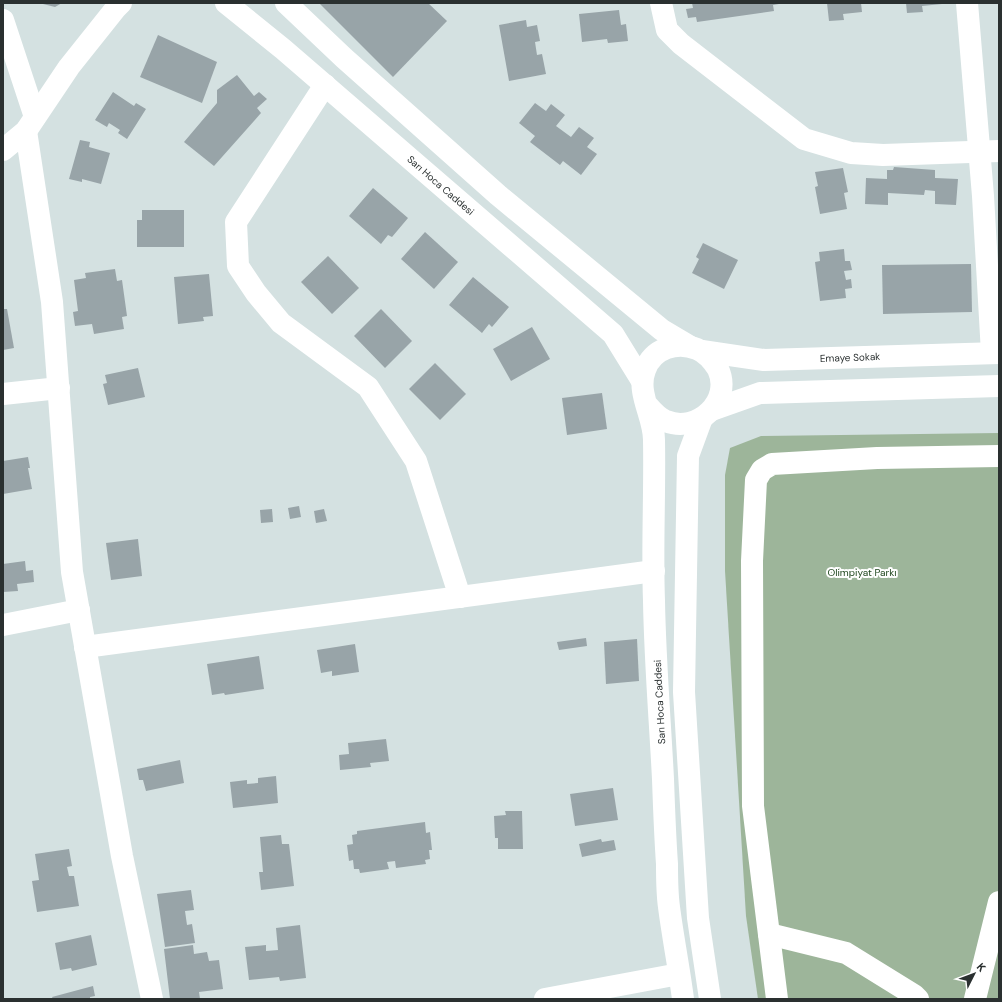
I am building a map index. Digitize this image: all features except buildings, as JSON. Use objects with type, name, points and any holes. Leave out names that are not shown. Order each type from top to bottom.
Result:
[{"type":"street","points":[[3,150],[31,124],[69,67],[121,3]]},
{"type":"street","name":"Sarı Hoca Caddesi","points":[[226,3],[283,49],[613,334],[642,381]]},
{"type":"street","points":[[286,3],[344,58],[498,195],[662,330],[696,348],[712,360],[719,372],[721,385],[719,399],[707,414],[688,456],[684,692],[698,918],[710,999]]},
{"type":"street","points":[[661,3],[667,30],[681,44],[804,139],[851,153],[883,154],[989,151]]},
{"type":"street","points":[[966,3],[989,151],[996,353]]},
{"type":"street","points":[[3,20],[31,124],[52,302],[72,572],[122,856],[152,999]]},
{"type":"street","points":[[325,85],[236,222],[238,266],[256,293],[280,323],[368,387],[416,461],[460,597]]},
{"type":"street","points":[[696,348],[676,345],[663,349],[653,357],[645,368],[642,381],[643,393],[648,405],[655,415],[666,421],[678,424],[691,423],[707,414],[760,393],[999,386]]},
{"type":"street","name":"Emaye Sokak","points":[[696,348],[764,360],[996,353]]},
{"type":"street","points":[[3,394],[59,388]]},
{"type":"street","name":"Sarı Hoca Caddesi","points":[[648,405],[654,436],[654,601],[669,905],[683,999]]},
{"type":"street","points":[[778,999],[753,806],[752,561],[756,480],[762,470],[772,464],[877,458],[999,456]]},
{"type":"street","points":[[85,647],[654,571]]},
{"type":"street","points":[[3,625],[79,610]]},
{"type":"street","points":[[975,999],[999,902]]},
{"type":"street","points":[[769,934],[846,953],[914,995],[918,999]]},
{"type":"street","points":[[545,999],[679,974]]},
{"type":"green space","name":"Olimpiyat Parkı","points":[[999,433],[999,999],[758,999],[746,916],[725,571],[725,475],[730,448],[761,436]]}]
